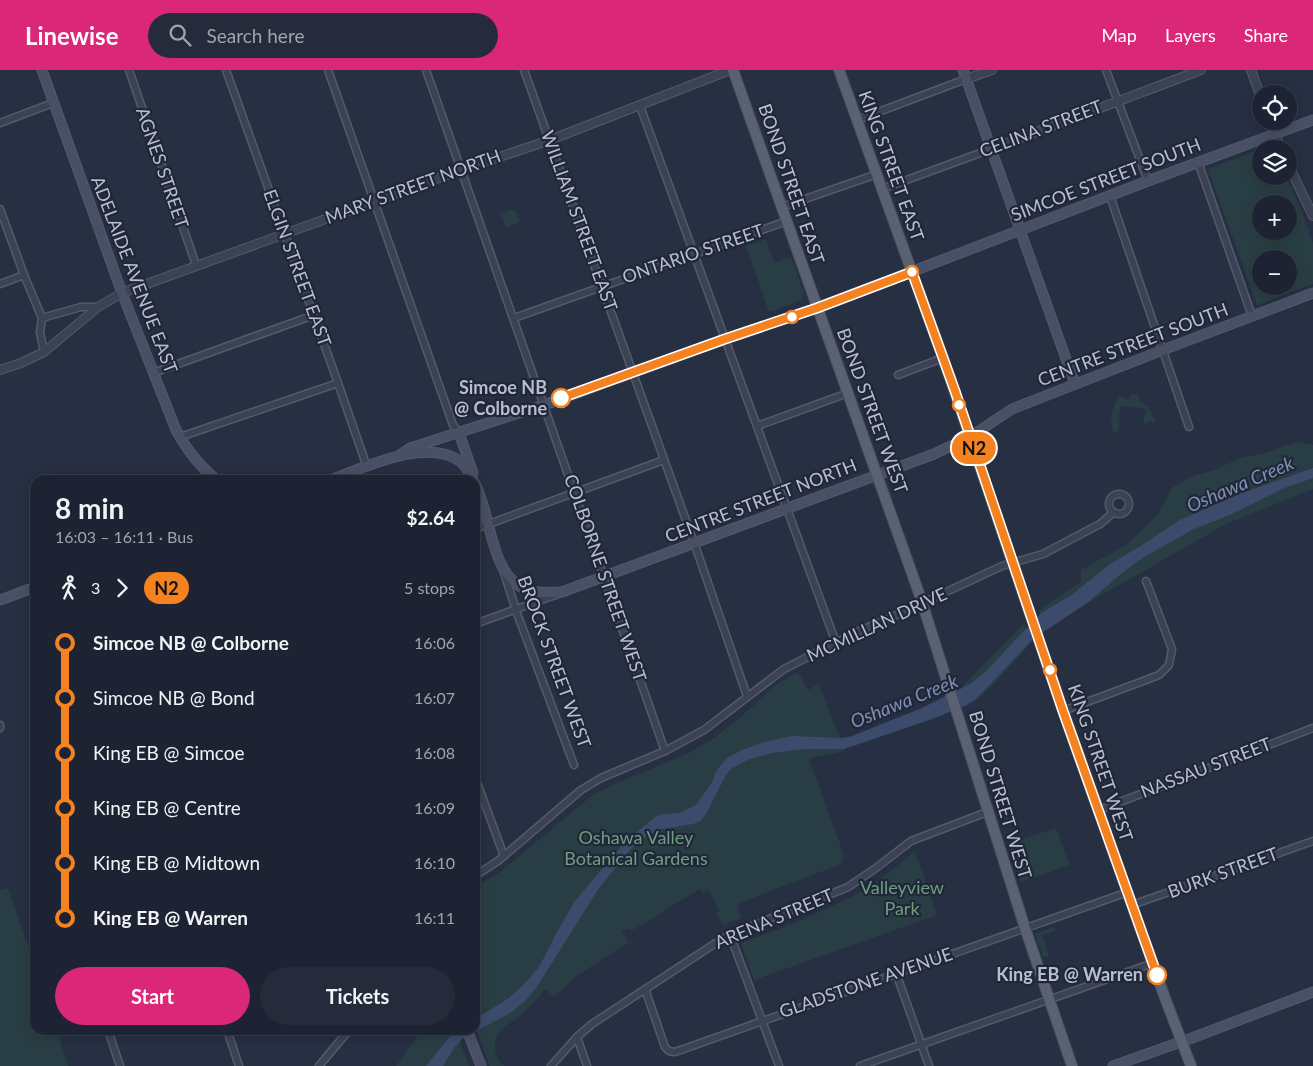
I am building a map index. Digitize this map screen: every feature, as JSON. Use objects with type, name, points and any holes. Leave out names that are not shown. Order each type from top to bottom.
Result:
[{"type":"main road","name":"ADELAIDE AVENUE EAST","points":[[42,70],[122,293],[180,438],[200,464],[212,475]]},
{"type":"main road","name":"BOND STREET EAST","points":[[732,70],[817,308]]},
{"type":"main road","name":"KING STREET EAST","points":[[839,70],[912,272]]},
{"type":"main road","points":[[963,70],[1075,384]]},
{"type":"main road","name":"SIMCOE STREET SOUTH","points":[[398,456],[410,448],[544,405],[725,339],[817,308],[1313,120]]},
{"type":"main road","name":"KING STREET WEST","points":[[912,272],[1041,642],[1063,711],[1191,1066]]},
{"type":"main road","name":"CENTRE STREET SOUTH","points":[[970,437],[1012,409],[1313,294]]},
{"type":"main road","name":"BOND STREET WEST","points":[[817,308],[922,603],[987,812],[1048,1000],[1072,1066]]},
{"type":"main road","name":"BROCK STREET WEST","points":[[459,433],[473,475]]},
{"type":"main road","name":"CENTRE STREET NORTH","points":[[528,590],[562,592],[934,454],[970,437]]},
{"type":"main road","points":[[344,475],[398,456],[429,452],[460,461],[470,475]]},
{"type":"main road","points":[[200,464],[204,475]]},
{"type":"main road","name":"BROCK STREET WEST","points":[[480,497],[504,571],[517,584],[528,590]]},
{"type":"main road","points":[[0,600],[30,589]]},
{"type":"main road","points":[[1113,1066],[1313,992]]},
{"type":"main road","points":[[469,1035],[481,1066]]},
{"type":"street","name":"AGNES STREET","points":[[129,70],[196,265]]},
{"type":"street","name":"ELGIN STREET EAST","points":[[226,70],[367,467]]},
{"type":"street","points":[[328,70],[453,425],[459,433]]},
{"type":"street","name":"COLBORNE STREET WEST","points":[[426,70],[665,751]]},
{"type":"street","name":"WILLIAM STREET EAST","points":[[524,70],[747,696]]},
{"type":"street","name":"MARY STREET NORTH","points":[[0,370],[44,352],[98,307],[122,293],[462,169],[550,140],[732,70]]},
{"type":"street","points":[[857,120],[992,70]]},
{"type":"street","points":[[1106,70],[1116,101],[1148,181]]},
{"type":"street","name":"CELINA STREET","points":[[882,189],[1201,70]]},
{"type":"street","points":[[1251,70],[1256,85]]},
{"type":"street","points":[[0,122],[53,103]]},
{"type":"street","points":[[640,106],[836,643]]},
{"type":"street","points":[[1273,130],[1276,140]]},
{"type":"street","points":[[1198,162],[1252,316]]},
{"type":"street","name":"ONTARIO STREET","points":[[782,207],[877,174]]},
{"type":"street","points":[[1297,183],[1313,216]]},
{"type":"street","points":[[1110,196],[1189,426]]},
{"type":"street","points":[[0,209],[42,318],[40,332],[44,352]]},
{"type":"street","name":"ONTARIO STREET","points":[[514,318],[787,222]]},
{"type":"street","points":[[0,284],[24,275]]},
{"type":"street","name":"MARY STREET NORTH","points":[[42,318],[81,307],[98,307]]},
{"type":"street","points":[[153,373],[314,315]]},
{"type":"street","points":[[898,375],[943,358]]},
{"type":"street","points":[[180,438],[338,383]]},
{"type":"street","points":[[757,426],[848,393]]},
{"type":"street","points":[[480,527],[664,460]]},
{"type":"street","name":"MCMILLAN DRIVE","points":[[480,873],[504,856],[581,790],[619,770],[665,751],[704,730],[784,668],[859,631],[1002,566],[1043,554],[1100,524],[1114,512]]},
{"type":"street","name":"BROCK STREET WEST","points":[[504,571],[516,610],[574,765]]},
{"type":"street","points":[[1063,711],[1159,675],[1169,666],[1172,649],[1146,581]]},
{"type":"street","name":"CENTRE STREET NORTH","points":[[480,622],[562,592]]},
{"type":"street","name":"NASSAU STREET","points":[[1099,810],[1313,728]]},
{"type":"street","points":[[480,794],[504,856]]},
{"type":"street","name":"ARENA STREET","points":[[551,1066],[577,1037],[592,1024],[713,944],[730,935],[848,887],[911,841],[987,812]]},
{"type":"street","name":"BURK STREET","points":[[1132,905],[1313,841]]},
{"type":"street","name":"GLADSTONE AVENUE","points":[[645,989],[665,1047],[669,1051],[680,1050],[1128,892]]},
{"type":"street","points":[[730,935],[779,1066]]},
{"type":"street","points":[[860,1066],[1153,963]]},
{"type":"street","points":[[896,973],[929,1066]]},
{"type":"street","points":[[110,1035],[120,1066]]},
{"type":"street","points":[[229,1035],[239,1066]]},
{"type":"street","points":[[319,1066],[345,1035]]},
{"type":"street","points":[[577,1037],[587,1066]]},
{"type":"green space","points":[[1252,152],[1252,185],[1290,185],[1295,195],[1252,195],[1252,240],[1297,240],[1297,200],[1313,243],[1313,284],[1297,290],[1297,250],[1252,250],[1252,291],[1208,169]]},
{"type":"green space","points":[[511,210],[516,211],[520,222],[507,228],[500,214]]},
{"type":"green space","points":[[766,239],[774,263],[791,257],[804,293],[802,300],[769,312],[746,246]]},
{"type":"green space","points":[[1253,295],[1284,295],[1257,305]]},
{"type":"green space","points":[[1138,394],[1139,401],[1149,407],[1156,419],[1155,423],[1151,421],[1145,424],[1143,419],[1147,410],[1120,406],[1119,430],[1114,434],[1112,415],[1119,397],[1124,397],[1125,400],[1130,399],[1130,395]]},
{"type":"green space","points":[[1296,442],[1313,445],[1313,489],[1226,524],[1046,627],[1039,610],[1081,582],[1081,570],[1126,545],[1157,515],[1170,489],[1190,477],[1214,470],[1243,457],[1262,454]]},
{"type":"green space","points":[[1024,623],[1032,642],[993,685],[972,704],[961,688]]},
{"type":"green space","name":"Oshawa Valley Botanical Gardens","points":[[798,672],[808,690],[819,684],[845,751],[809,759],[844,855],[841,864],[737,904],[741,918],[723,925],[716,913],[720,910],[709,891],[703,893],[700,889],[633,930],[628,928],[622,932],[629,942],[575,977],[554,997],[545,989],[524,1012],[501,1030],[496,1039],[495,1046],[498,1059],[505,1066],[490,1066],[478,1035],[480,1035],[480,884],[495,876],[594,794],[691,752],[718,735],[741,717],[778,683]]},
{"type":"green space","points":[[1056,828],[1070,865],[1020,882],[1009,843]]},
{"type":"green space","name":"Valleyview Park","points":[[915,851],[937,915],[754,980],[741,943],[797,922],[852,897],[878,881]]},
{"type":"green space","points":[[8,888],[30,952],[30,1035],[59,1035],[68,1066],[0,1066],[0,890]]},
{"type":"green space","points":[[1054,927],[1056,930],[1042,935],[1049,956],[1043,957],[1035,934]]},
{"type":"green space","points":[[418,1035],[457,1035],[469,1066],[396,1066]]},
{"type":"water","points":[[1313,468],[1313,478],[1287,487],[1232,514],[1194,529],[1144,557],[1087,603],[1033,639],[977,698],[967,705],[844,749],[806,749],[772,753],[750,759],[732,768],[726,775],[701,821],[662,829],[645,837],[632,848],[599,888],[536,988],[525,1001],[510,1013],[480,1029],[480,1016],[509,998],[539,967],[575,901],[625,842],[655,817],[663,814],[680,813],[696,805],[711,784],[717,770],[727,758],[761,743],[791,736],[843,738],[852,736],[922,708],[972,683],[988,669],[1041,613],[1073,594],[1110,564],[1178,521],[1237,495]]},
{"type":"water","points":[[451,1035],[469,1035],[462,1039],[454,1048],[443,1066],[426,1066]]},
{"type":"bus line","name":"N2","points":[[561,398],[817,308],[912,272],[955,391],[1063,711],[1157,975]]},
{"type":"place","name":"Simcoe NB @ Colborne","points":[[561,398]]},
{"type":"place","name":"King EB @ Warren","points":[[1157,975]]},
{"type":"water label","name":"Oshawa Creek","points":[[1240,484]]},
{"type":"water label","name":"Oshawa Creek","points":[[904,701]]}]
